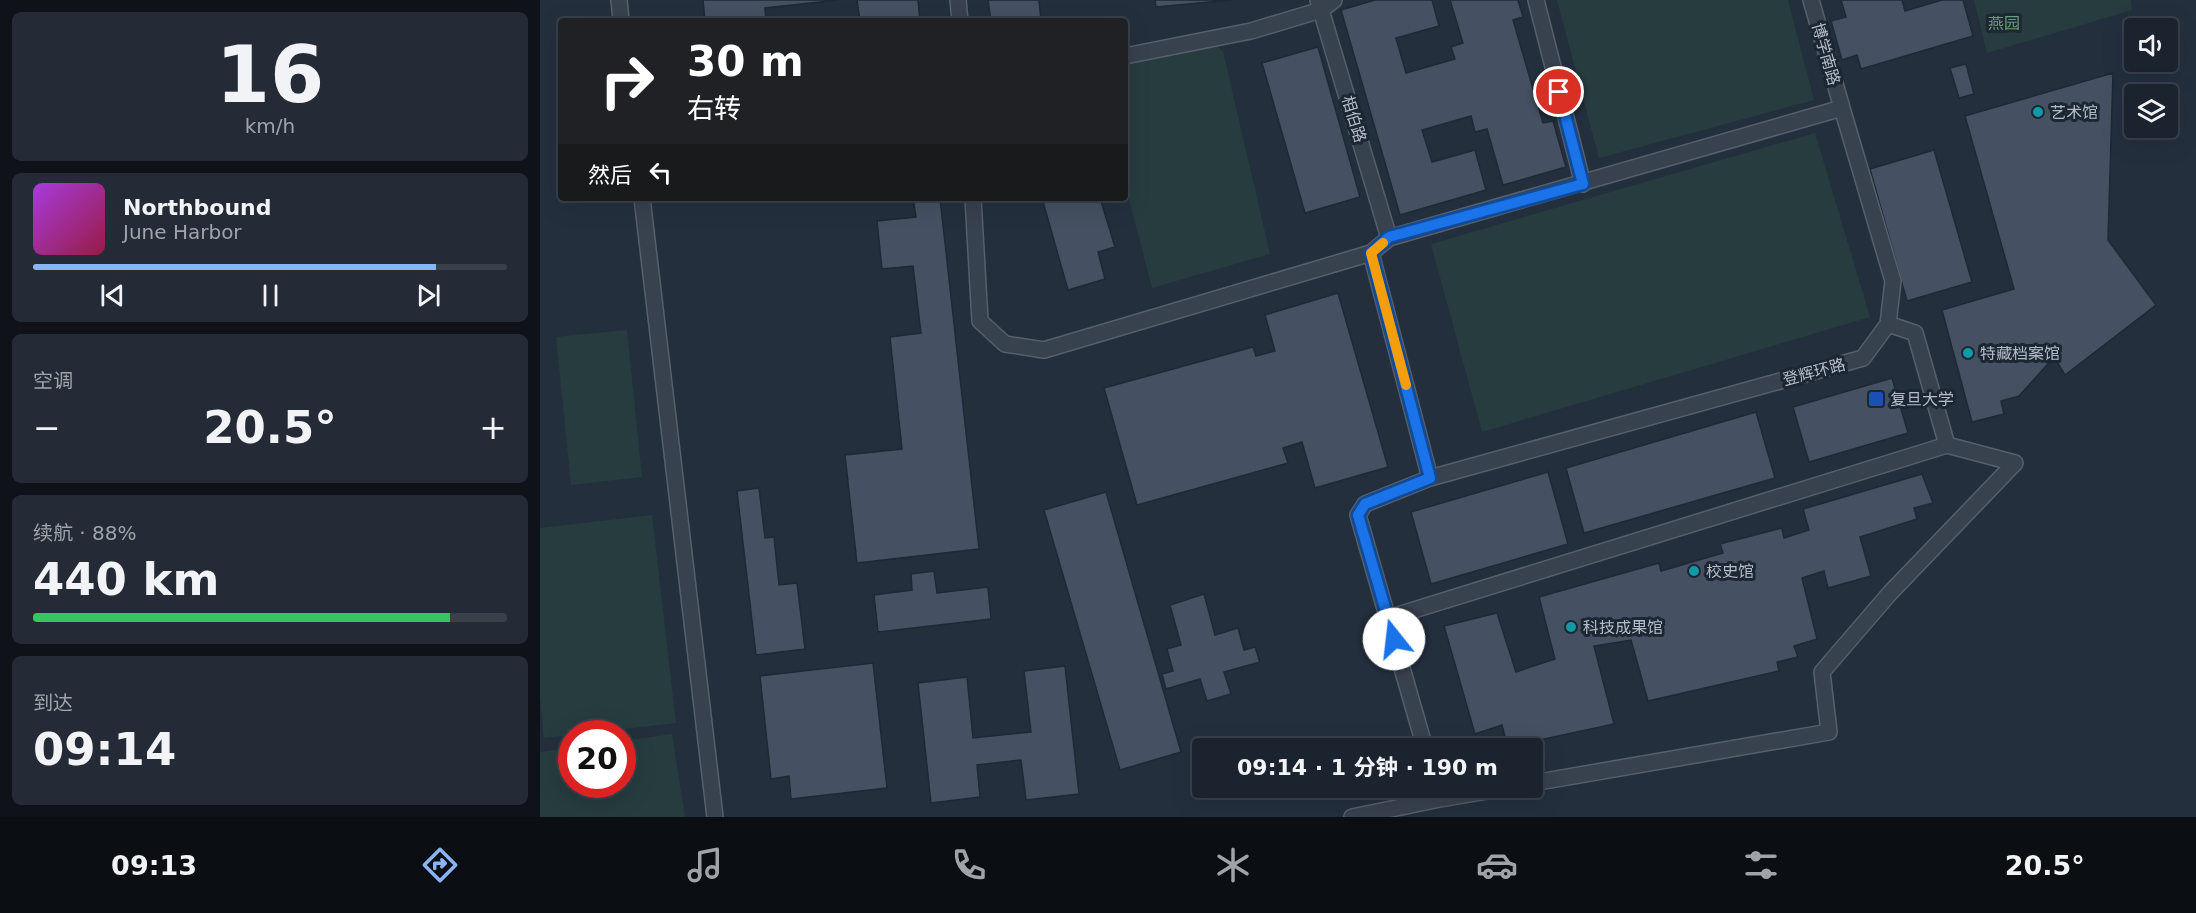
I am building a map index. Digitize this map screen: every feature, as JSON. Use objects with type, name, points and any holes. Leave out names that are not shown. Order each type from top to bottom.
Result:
[{"type":"lane","points":[[619,0],[621,18]]},
{"type":"lane","points":[[958,0],[960,18]]},
{"type":"lane","points":[[1128,55],[1251,31],[1334,0]]},
{"type":"lane","points":[[1536,0],[1583,184]]},
{"type":"lane","name":"博学南路","points":[[1811,0],[1842,108]]},
{"type":"lane","name":"相伯路","points":[[1319,5],[1389,237]]},
{"type":"lane","points":[[973,201],[980,321],[1005,344],[1044,350],[1371,253],[1389,237],[1583,184],[1842,108]]},
{"type":"lane","name":"登辉环路","points":[[1422,738],[1358,515],[1365,504],[1430,478],[1863,358],[1888,324],[1893,281],[1842,108]]},
{"type":"lane","points":[[642,201],[715,817]]},
{"type":"lane","points":[[1371,253],[1430,478]]},
{"type":"lane","points":[[1888,324],[1916,333],[1947,445]]},
{"type":"lane","points":[[1388,618],[1947,445],[2015,463],[1890,593],[1822,672],[1829,732],[1543,781]]},
{"type":"lane","points":[[1352,817],[1420,798]]},
{"type":"green space","points":[[1557,0],[1788,0],[1814,100],[1599,158]]},
{"type":"green space","name":"燕园","points":[[1974,0],[2131,0],[2132,10],[1987,53]]},
{"type":"green space","points":[[1216,45],[1223,52],[1270,254],[1152,288],[1128,196],[1128,64]]},
{"type":"green space","points":[[1815,133],[1870,317],[1482,432],[1431,244]]},
{"type":"green space","points":[[627,330],[642,477],[571,485],[556,337]]},
{"type":"green space","points":[[652,515],[676,723],[636,728],[636,720],[558,720],[558,736],[544,738],[540,698],[540,528]]},
{"type":"green space","points":[[672,734],[685,817],[540,817],[540,752],[558,750],[558,798],[636,798],[636,739]]},
{"type":"building","points":[[703,0],[838,0],[765,8],[766,18],[705,18]]},
{"type":"building","points":[[857,0],[918,0],[920,18],[860,18]]},
{"type":"building","points":[[988,0],[1039,0],[1041,18],[991,18]]},
{"type":"building","points":[[1155,0],[1231,0],[1156,7]]},
{"type":"building","points":[[1375,0],[1432,0],[1439,26],[1396,38],[1406,73],[1455,59],[1451,47],[1463,43],[1450,0],[1518,0],[1523,17],[1513,20],[1543,123],[1553,121],[1566,167],[1503,185],[1487,129],[1475,132],[1471,116],[1422,130],[1432,162],[1475,150],[1486,190],[1400,215],[1341,10]]},
{"type":"building","points":[[1841,0],[1902,0],[1905,11],[1942,0],[1963,0],[1973,36],[1861,69],[1857,55],[1842,60],[1831,21],[1846,17]]},
{"type":"building","points":[[1318,47],[1360,197],[1305,213],[1262,63]]},
{"type":"building","points":[[1966,64],[1974,94],[1959,98],[1950,68]]},
{"type":"building","points":[[2113,73],[2108,240],[2156,305],[2065,375],[2054,357],[2019,396],[2001,401],[2004,414],[1972,422],[1942,310],[2014,289],[1965,116]]},
{"type":"building","points":[[1934,150],[1972,282],[1907,301],[1870,169]]},
{"type":"building","points":[[913,201],[940,201],[979,549],[857,563],[845,455],[902,449],[890,337],[921,333],[913,266],[882,269],[877,221],[916,217]]},
{"type":"building","points":[[1043,201],[1101,201],[1115,247],[1098,252],[1105,279],[1068,290]]},
{"type":"building","points":[[1338,293],[1388,467],[1315,488],[1302,442],[1283,448],[1288,463],[1137,505],[1104,388],[1253,347],[1256,356],[1275,351],[1265,315]]},
{"type":"building","points":[[1892,378],[1908,433],[1809,462],[1793,407]]},
{"type":"building","points":[[1756,412],[1775,478],[1584,533],[1566,468]]},
{"type":"building","points":[[1548,472],[1568,544],[1431,584],[1411,512]]},
{"type":"building","points":[[1922,474],[1933,503],[1914,508],[1917,519],[1860,537],[1871,576],[1828,588],[1824,571],[1802,578],[1817,639],[1794,646],[1798,657],[1777,662],[1779,671],[1648,701],[1631,640],[1594,646],[1614,724],[1543,739],[1505,738],[1502,725],[1475,734],[1444,626],[1497,613],[1516,672],[1555,659],[1539,597],[1659,563],[1661,571],[1723,553],[1720,544],[1782,528],[1784,538],[1809,530],[1803,509]]},
{"type":"building","points":[[759,488],[765,538],[774,537],[779,585],[797,583],[805,649],[756,655],[737,491]]},
{"type":"building","points":[[1106,492],[1181,752],[1120,770],[1044,510]]},
{"type":"building","points":[[934,571],[937,593],[988,587],[991,619],[878,632],[874,595],[912,590],[911,574]]},
{"type":"building","points":[[1204,594],[1215,635],[1238,628],[1244,650],[1255,647],[1260,662],[1224,672],[1231,694],[1207,701],[1200,679],[1166,689],[1162,674],[1173,671],[1167,649],[1181,645],[1170,605]]},
{"type":"building","points":[[873,663],[887,788],[791,799],[789,776],[771,779],[760,676]]},
{"type":"building","points":[[1065,666],[1079,794],[1026,800],[1021,760],[977,765],[980,797],[931,803],[918,683],[967,677],[973,738],[1031,732],[1024,671]]},
{"type":"slow traffic","points":[[1383,243],[1371,253],[1406,385]]},
{"type":"place","name":"艺术馆","points":[[2038,112]]},
{"type":"place","name":"特藏档案馆","points":[[1968,353]]},
{"type":"place","name":"复旦大学","points":[[1876,399]]},
{"type":"place","name":"校史馆","points":[[1694,571]]},
{"type":"place","name":"科技成果馆","points":[[1571,627]]},
{"type":"route","points":[[1394,639],[1358,515],[1365,504],[1430,478],[1371,253],[1389,237],[1583,184],[1559,92]]}]
